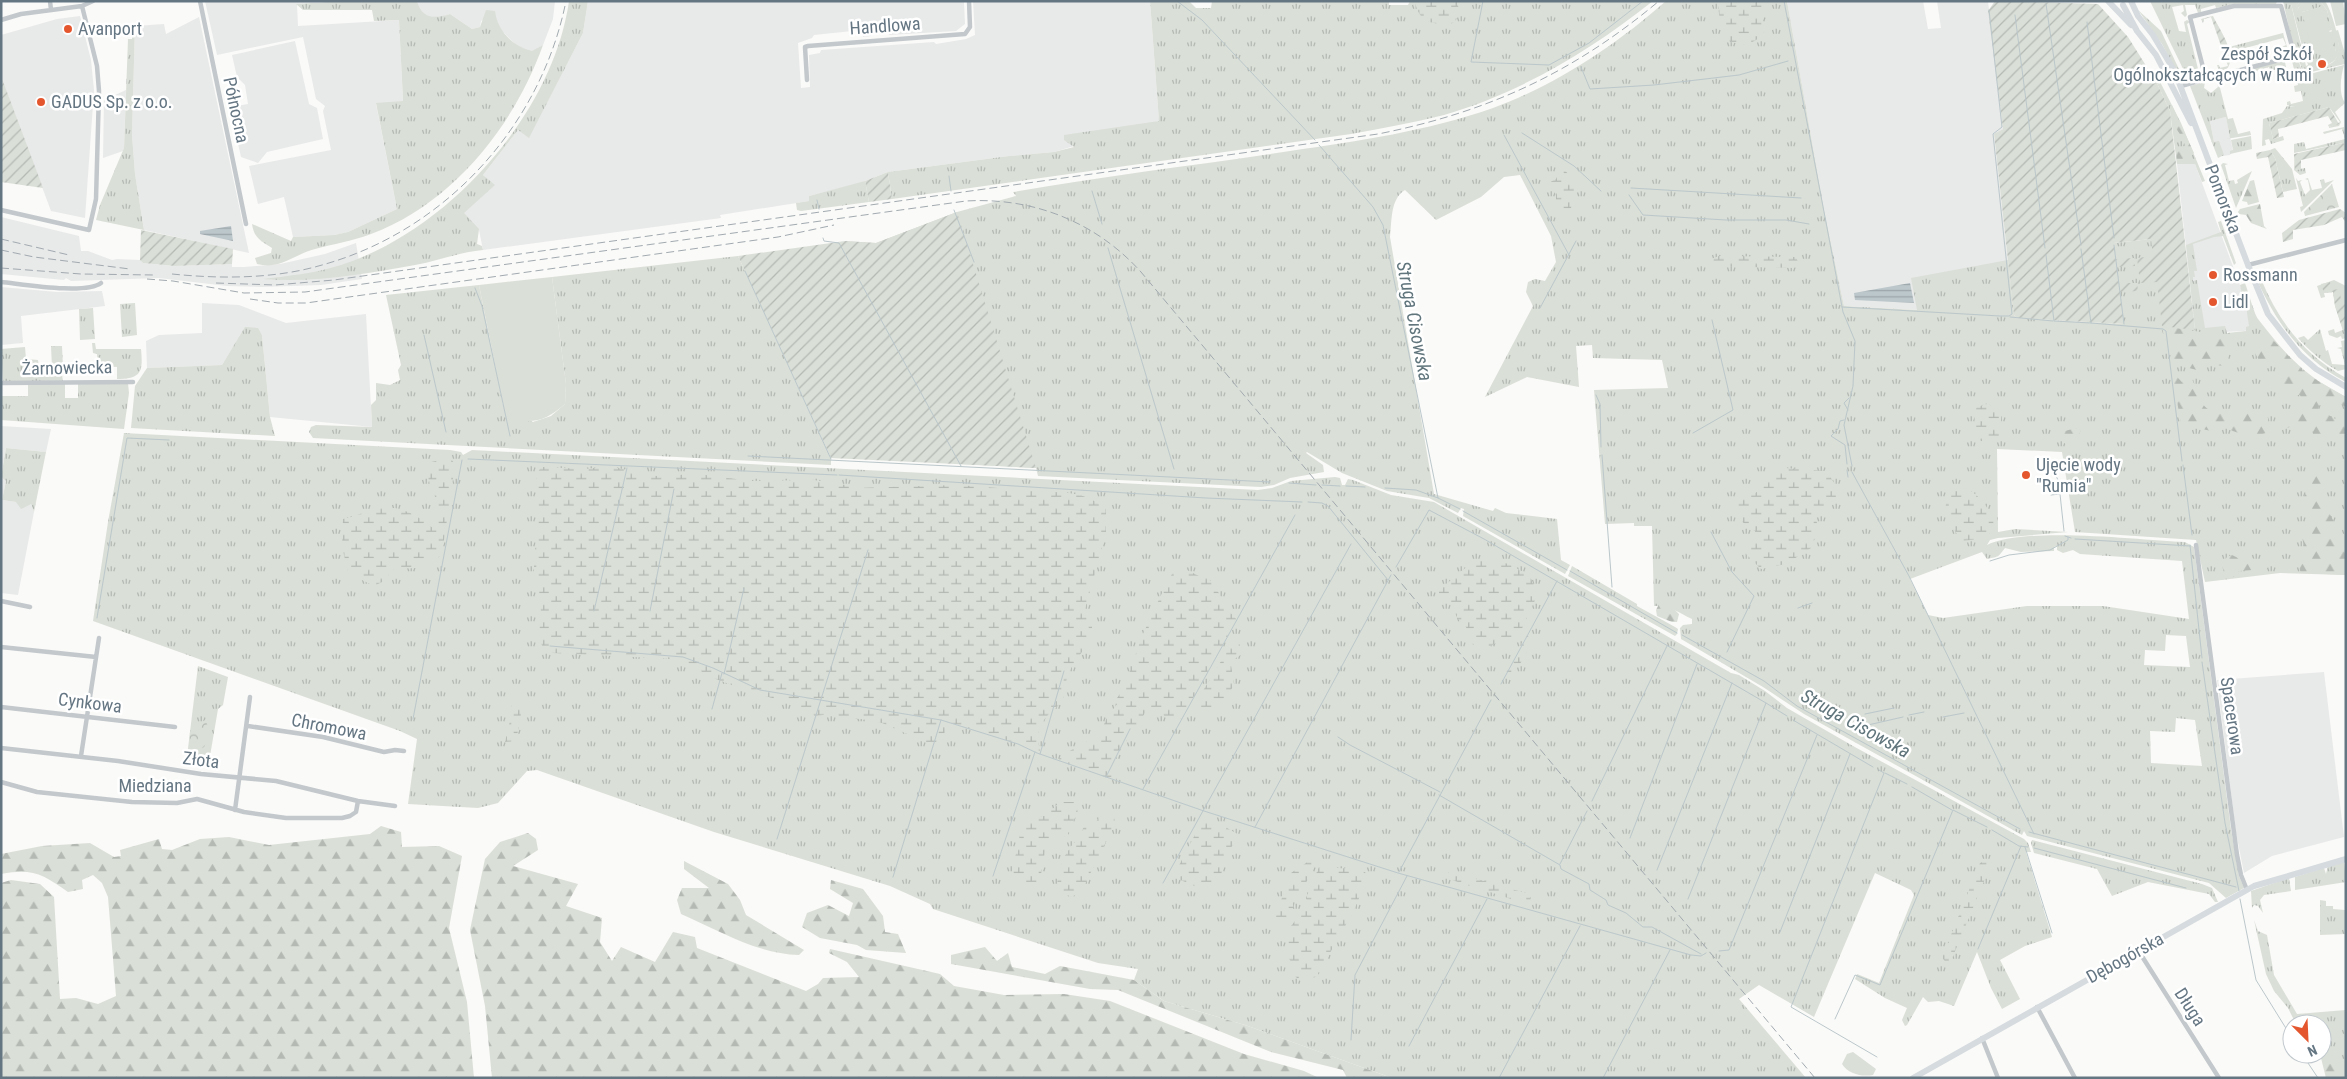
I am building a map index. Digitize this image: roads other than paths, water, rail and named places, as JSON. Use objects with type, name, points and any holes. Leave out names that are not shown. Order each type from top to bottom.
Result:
[{"type":"main road","points":[[2108,1],[2137,31]]},
{"type":"main road","points":[[2113,1],[2123,5],[2131,1]]},
{"type":"main road","name":"Pomorska","points":[[2131,1],[2138,16],[2165,55],[2181,86],[2197,134],[2268,314],[2287,340],[2316,369],[2346,386]]},
{"type":"main road","name":"Pomorska","points":[[2123,5],[2137,31],[2156,56],[2197,134]]},
{"type":"main road","points":[[2173,89],[2181,86]]},
{"type":"main road","name":"Dębogórska","points":[[1912,1078],[2247,890],[2264,882],[2346,859]]},
{"type":"street","points":[[50,1],[51,10]]},
{"type":"street","points":[[1,20],[21,14],[82,6],[93,1]]},
{"type":"street","name":"Północna","points":[[200,1],[246,224]]},
{"type":"street","name":"Handlowa","points":[[807,80],[806,48],[808,46],[965,34],[970,27],[968,1]]},
{"type":"street","points":[[1,210],[89,230],[96,199],[99,91],[96,60],[82,6]]},
{"type":"street","points":[[2181,86],[2288,57],[2293,50],[2281,6],[2234,6],[2190,17],[2206,79]]},
{"type":"street","points":[[2248,265],[2346,240]]},
{"type":"street","points":[[1,282],[65,288],[89,288],[101,283]]},
{"type":"street","name":"Żarnowiecka","points":[[1,382],[133,382]]},
{"type":"street","name":"Spacerowa","points":[[2196,545],[2237,855],[2241,875],[2247,890]]},
{"type":"street","points":[[1,601],[30,607]]},
{"type":"street","points":[[81,756],[99,638]]},
{"type":"street","points":[[1,647],[96,657]]},
{"type":"street","points":[[235,810],[248,726],[250,697]]},
{"type":"street","name":"Cynkowa","points":[[1,707],[175,727]]},
{"type":"street","name":"Chromowa","points":[[248,726],[323,738],[384,752],[404,751]]},
{"type":"street","name":"Złota","points":[[1,748],[81,756],[201,774],[276,781],[358,801],[395,806]]},
{"type":"street","name":"Miedziana","points":[[1,782],[36,792],[132,802],[177,803],[193,798],[235,810],[286,818],[342,818],[354,814],[358,801]]},
{"type":"street","name":"Długa","points":[[2138,950],[2219,1078]]},
{"type":"street","points":[[2037,1007],[2075,1078]]},
{"type":"street","points":[[1982,1038],[1998,1078]]},
{"type":"waterway","name":"Struga Cisowska","points":[[1177,1],[1202,20],[1315,140]]},
{"type":"waterway","points":[[1483,1],[1471,62],[1549,65],[1589,43],[1643,1]]},
{"type":"waterway","points":[[1784,1],[1843,312],[1855,341],[1853,386],[1844,425],[1852,466]]},
{"type":"waterway","points":[[2046,4],[2081,245]]},
{"type":"waterway","points":[[1842,307],[2000,316],[2012,314],[1993,134],[2002,127],[1989,10]]},
{"type":"waterway","points":[[2015,15],[2045,248]]},
{"type":"waterway","points":[[2087,22],[2114,238]]},
{"type":"waterway","points":[[1581,67],[1590,89],[1654,85],[1739,75],[1788,61]]},
{"type":"waterway","points":[[1522,133],[1574,166],[1601,191]]},
{"type":"waterway","points":[[1504,135],[1569,255]]},
{"type":"waterway","name":"Struga Cisowska","points":[[1319,145],[1373,207],[1383,225],[1438,498],[1460,509]]},
{"type":"waterway","points":[[949,176],[951,191]]},
{"type":"waterway","points":[[1631,188],[1801,198]]},
{"type":"waterway","points":[[1092,191],[1102,224]]},
{"type":"waterway","points":[[1629,195],[1643,215],[1726,220],[1786,220],[1809,224]]},
{"type":"waterway","points":[[817,200],[819,209]]},
{"type":"waterway","points":[[954,210],[974,262]]},
{"type":"waterway","points":[[823,238],[824,241],[839,243],[961,466]]},
{"type":"waterway","points":[[1540,308],[1576,241]]},
{"type":"waterway","points":[[2114,245],[2124,324]]},
{"type":"waterway","points":[[1108,248],[1174,469]]},
{"type":"waterway","points":[[2081,249],[2091,323],[2163,329],[2166,331],[2182,461]]},
{"type":"waterway","points":[[2046,255],[2054,321],[2091,323]]},
{"type":"waterway","points":[[745,271],[831,459]]},
{"type":"waterway","points":[[475,288],[482,306],[510,436]]},
{"type":"waterway","points":[[2010,317],[2053,321]]},
{"type":"waterway","points":[[1693,433],[1733,410],[1712,320]]},
{"type":"waterway","points":[[424,335],[446,432]]},
{"type":"waterway","points":[[1596,395],[1600,404],[1601,447]]},
{"type":"waterway","points":[[1848,410],[1844,403],[1849,398]]},
{"type":"waterway","points":[[1844,420],[1840,421],[1838,429],[1831,436],[1845,445],[1847,464]]},
{"type":"waterway","points":[[97,618],[127,438],[169,440]]},
{"type":"waterway","points":[[1602,455],[1612,587]]},
{"type":"waterway","points":[[748,456],[1270,482]]},
{"type":"waterway","points":[[468,459],[837,475]]},
{"type":"waterway","points":[[413,719],[462,460]]},
{"type":"waterway","points":[[2183,465],[2192,535]]},
{"type":"waterway","points":[[594,611],[627,468]]},
{"type":"waterway","points":[[1847,470],[1848,477]]},
{"type":"waterway","points":[[1852,472],[1909,576],[2034,834]]},
{"type":"waterway","points":[[839,475],[1206,498],[1302,502]]},
{"type":"waterway","points":[[2056,476],[2058,480]]},
{"type":"waterway","points":[[1289,483],[1316,485]]},
{"type":"waterway","points":[[1322,485],[1340,486]]},
{"type":"waterway","points":[[1346,486],[1365,487]]},
{"type":"waterway","points":[[1385,488],[1416,490],[1438,498]]},
{"type":"waterway","points":[[650,611],[674,489]]},
{"type":"waterway","points":[[2051,495],[2060,494],[2064,531]]},
{"type":"waterway","points":[[1308,502],[1322,503],[1328,506],[1388,580]]},
{"type":"waterway","points":[[1396,567],[1429,510],[1484,539],[1766,703]]},
{"type":"waterway","name":"Struga Cisowska","points":[[1463,511],[1567,570]]},
{"type":"waterway","points":[[1143,789],[1295,515]]},
{"type":"waterway","points":[[1711,532],[1732,572],[1754,596],[1727,652]]},
{"type":"waterway","points":[[2065,536],[2071,538]]},
{"type":"waterway","points":[[1990,561],[2009,555],[2050,550],[2068,540],[2068,537]]},
{"type":"waterway","points":[[2075,539],[2190,546]]},
{"type":"waterway","points":[[1163,883],[1351,544]]},
{"type":"waterway","points":[[2190,545],[2202,658]]},
{"type":"waterway","points":[[777,839],[868,550]]},
{"type":"waterway","name":"Struga Cisowska","points":[[1570,571],[1677,633]]},
{"type":"waterway","points":[[1255,827],[1391,575]]},
{"type":"waterway","points":[[1501,684],[1557,581]]},
{"type":"waterway","points":[[724,674],[744,588]]},
{"type":"waterway","points":[[1798,608],[1812,603]]},
{"type":"waterway","name":"Struga Cisowska","points":[[1682,635],[1764,681],[1797,706],[2020,829]]},
{"type":"waterway","points":[[550,646],[683,657],[713,668],[760,690],[941,720],[1018,744],[1037,753],[1204,811],[1398,873],[1691,955],[1701,956],[1706,953]]},
{"type":"waterway","points":[[1592,801],[1667,646]]},
{"type":"waterway","points":[[2202,662],[2225,823],[2239,891]]},
{"type":"waterway","points":[[1630,838],[1697,664]]},
{"type":"waterway","points":[[1040,754],[1064,671]]},
{"type":"waterway","points":[[712,709],[722,673]]},
{"type":"waterway","points":[[1657,870],[1732,683]]},
{"type":"waterway","points":[[1399,872],[1491,700]]},
{"type":"waterway","points":[[1688,899],[1766,703],[1787,716]]},
{"type":"waterway","points":[[1865,714],[1894,708]]},
{"type":"waterway","points":[[1909,715],[1924,712]]},
{"type":"waterway","points":[[1943,717],[1964,713]]},
{"type":"waterway","points":[[1868,725],[1903,717]]},
{"type":"waterway","points":[[893,877],[941,720]]},
{"type":"waterway","points":[[1793,720],[1873,767]]},
{"type":"waterway","points":[[1106,777],[1130,729]]},
{"type":"waterway","points":[[1719,951],[1729,950],[1817,735]]},
{"type":"waterway","points":[[1338,737],[1440,792]]},
{"type":"waterway","points":[[993,876],[1035,752]]},
{"type":"waterway","points":[[1780,932],[1850,754]]},
{"type":"waterway","points":[[1877,1057],[1791,1007],[1884,773],[1879,770]]},
{"type":"waterway","points":[[1885,773],[1907,784]]},
{"type":"waterway","points":[[1912,787],[1952,810]]},
{"type":"waterway","points":[[1439,795],[1560,865],[1561,869],[1589,884],[1590,890],[1606,900],[1608,905],[1626,913],[1643,927],[1652,927],[1701,954]]},
{"type":"waterway","points":[[1835,1019],[1855,975],[1880,985],[1953,810],[1987,827]]},
{"type":"waterway","points":[[1560,864],[1587,811]]},
{"type":"waterway","points":[[1992,830],[2019,846],[2028,847]]},
{"type":"waterway","name":"Struga Cisowska","points":[[2029,832],[2236,887]]},
{"type":"waterway","points":[[1978,949],[2021,846]]},
{"type":"waterway","points":[[2025,847],[2052,933]]},
{"type":"waterway","points":[[2034,848],[2186,888]]},
{"type":"waterway","points":[[1351,1040],[1355,975],[1407,876]]},
{"type":"waterway","points":[[1409,1046],[1487,899]]},
{"type":"waterway","name":"Struga Cisowska","points":[[2240,899],[2256,980],[2282,1022]]},
{"type":"waterway","points":[[1499,1078],[1580,926]]},
{"type":"waterway","points":[[1603,1078],[1670,950]]},
{"type":"waterway","name":"Struga Cisowska","points":[[2309,1064],[2318,1078]]},
{"type":"railway","points":[[172,274],[248,277],[304,270],[367,249],[408,227],[447,199],[481,167],[510,130],[535,90],[553,47],[566,1]]},
{"type":"railway","points":[[216,283],[275,285],[334,280],[1378,134],[1456,114],[1528,86],[1594,49],[1659,1]]},
{"type":"railway","points":[[147,279],[173,281],[244,293],[305,292],[966,201],[1015,203],[1062,216],[1104,239],[1141,272],[1815,1078]]},
{"type":"railway","points":[[250,299],[278,303],[306,303],[778,237],[834,225]]},
{"type":"railway","points":[[1,239],[69,255]]},
{"type":"railway","points":[[1,250],[34,257],[130,269]]},
{"type":"railway","points":[[1,268],[81,274],[154,275]]},
{"type":"place","name":"Avanport","points":[[68,29]]},
{"type":"place","name":"Zespół Szkół Ogólnokształcących w Rumi","points":[[2322,64]]},
{"type":"place","name":"GADUS Sp. z o.o.","points":[[41,102]]},
{"type":"place","name":"Rossmann","points":[[2213,275]]},
{"type":"place","name":"Lidl","points":[[2213,302]]},
{"type":"place","name":"Ujęcie wody \"Rumia\"","points":[[2026,475]]}]
